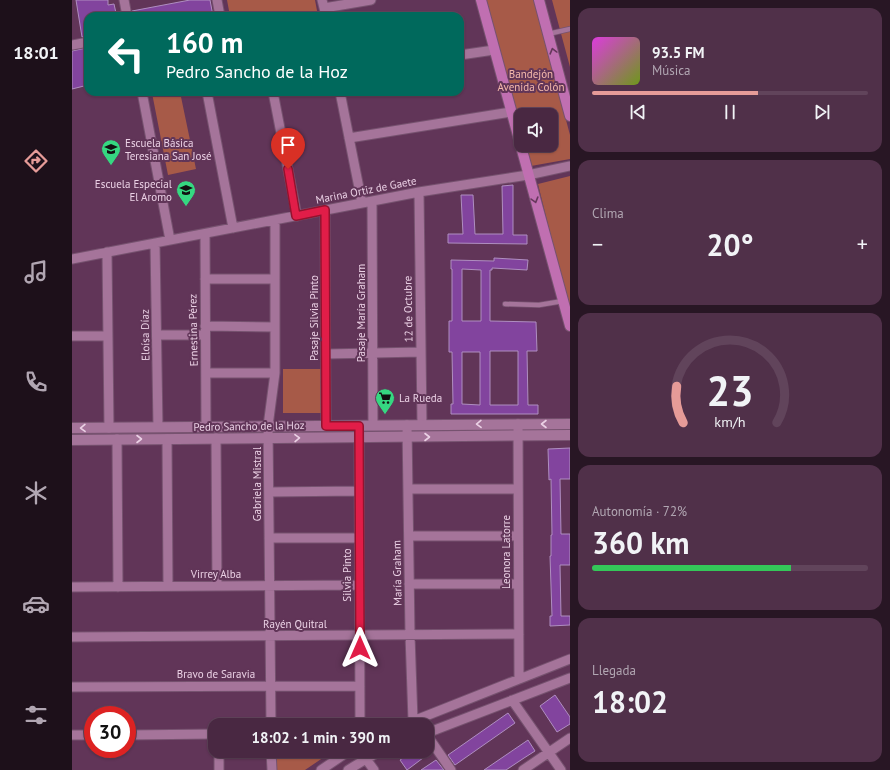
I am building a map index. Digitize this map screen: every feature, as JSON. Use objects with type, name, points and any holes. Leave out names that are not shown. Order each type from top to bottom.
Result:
[{"type":"main road","points":[[481,0],[570,326]]},
{"type":"main road","points":[[539,0],[570,116]]},
{"type":"street","points":[[124,0],[126,12]]},
{"type":"street","points":[[217,0],[219,12]]},
{"type":"street","points":[[324,8],[371,0]]},
{"type":"street","points":[[72,45],[84,43]]},
{"type":"street","points":[[464,54],[494,50]]},
{"type":"street","points":[[143,96],[170,240]]},
{"type":"street","points":[[208,96],[233,228]]},
{"type":"street","points":[[274,96],[296,216]]},
{"type":"street","points":[[341,96],[362,203]]},
{"type":"street","points":[[349,138],[511,112]]},
{"type":"street","name":"Marina Ortiz de Gaete","points":[[72,259],[419,192],[528,175],[570,166]]},
{"type":"street","name":"12 de Octubre","points":[[419,192],[422,425]]},
{"type":"street","name":"Pasaje María Graham","points":[[372,201],[373,426]]},
{"type":"street","name":"Pasaje Silvia Pinto","points":[[325,210],[326,426]]},
{"type":"street","name":"Gabriela Mistral","points":[[271,718],[268,426],[275,373],[274,220]]},
{"type":"street","name":"Ernestina Pérez","points":[[204,234],[206,427]]},
{"type":"street","name":"Eloísa Díaz","points":[[155,243],[158,428]]},
{"type":"street","points":[[107,252],[109,428]]},
{"type":"street","points":[[205,279],[275,279]]},
{"type":"street","points":[[157,335],[275,327]]},
{"type":"street","points":[[72,336],[108,336]]},
{"type":"street","points":[[326,354],[421,352]]},
{"type":"street","points":[[206,373],[275,373]]},
{"type":"street","name":"Leonora Latorre","points":[[518,424],[519,679]]},
{"type":"street","name":"Pedro Sancho de la Hoz","points":[[72,428],[570,424]]},
{"type":"street","name":"María Graham","points":[[407,425],[410,635],[413,718]]},
{"type":"street","name":"Silvia Pinto","points":[[359,426],[360,718]]},
{"type":"street","name":"Pedro Sancho de la Hoz","points":[[72,440],[570,435]]},
{"type":"street","points":[[216,438],[217,586]]},
{"type":"street","points":[[167,439],[168,586]]},
{"type":"street","points":[[117,440],[118,587]]},
{"type":"street","points":[[408,489],[518,489]]},
{"type":"street","points":[[269,492],[359,490]]},
{"type":"street","points":[[409,536],[518,536]]},
{"type":"street","points":[[269,538],[359,538]]},
{"type":"street","points":[[409,584],[518,584]]},
{"type":"street","name":"Virrey Alba","points":[[72,587],[359,585]]},
{"type":"street","name":"Rayén Quitral","points":[[72,637],[518,634]]},
{"type":"street","points":[[421,718],[570,660]]},
{"type":"street","points":[[434,731],[570,678]]},
{"type":"street","name":"Bravo de Saravia","points":[[72,687],[360,686]]},
{"type":"street","points":[[512,700],[561,770]]},
{"type":"street","points":[[136,735],[208,734]]},
{"type":"street","points":[[72,736],[84,735]]},
{"type":"street","points":[[523,770],[570,738]]},
{"type":"street","points":[[434,744],[452,770]]},
{"type":"street","points":[[219,758],[219,770]]},
{"type":"street","points":[[271,758],[272,770]]},
{"type":"street","points":[[321,770],[339,758]]},
{"type":"street","points":[[348,770],[361,758]]},
{"type":"street","points":[[366,758],[374,770]]},
{"type":"lane","points":[[548,34],[570,28]]},
{"type":"lane","points":[[505,304],[539,305],[563,301]]},
{"type":"green space","points":[[227,0],[315,0],[317,12],[229,12]]},
{"type":"green space","name":"Bandejón Avenida Colón","points":[[485,0],[534,0],[570,135],[570,159],[531,166],[526,152],[558,152],[558,108],[514,108]]},
{"type":"green space","points":[[552,0],[570,0],[570,67]]},
{"type":"green space","points":[[153,96],[181,96],[196,169],[168,175]]},
{"type":"green space","points":[[570,176],[570,314],[538,184]]},
{"type":"green space","points":[[283,369],[321,369],[321,413],[283,413]]},
{"type":"green space","points":[[277,758],[323,758],[305,770],[277,770]]},
{"type":"building","points":[[76,0],[108,0],[108,5],[114,4],[116,12],[84,12],[84,37],[82,37]]},
{"type":"building","points":[[190,0],[210,0],[212,12],[132,12]]},
{"type":"building","points":[[84,48],[84,86],[72,89],[72,51]]},
{"type":"building","points":[[513,185],[513,235],[527,235],[527,244],[448,243],[448,234],[463,234],[461,195],[473,195],[475,234],[503,234],[502,186]]},
{"type":"building","points":[[494,258],[528,260],[527,270],[492,268],[492,270],[490,270],[490,321],[536,322],[537,351],[527,351],[528,405],[538,405],[538,414],[451,414],[451,404],[453,404],[452,352],[449,352],[449,321],[452,321],[451,260],[494,261]],"holes":[[[462,269],[481,270],[481,321],[462,321]],[[490,351],[518,351],[518,405],[490,405]],[[462,352],[480,352],[480,405],[462,404]]]},
{"type":"building","points":[[570,448],[570,479],[560,479],[561,534],[570,534],[570,565],[560,565],[561,616],[570,616],[570,625],[550,626],[550,616],[552,616],[550,556],[552,535],[551,479],[549,480],[548,449]]},
{"type":"building","points":[[555,695],[570,717],[570,724],[557,732],[540,706]]},
{"type":"building","points":[[508,713],[515,723],[455,765],[448,755]]},
{"type":"building","points":[[528,740],[535,751],[506,770],[484,770]]},
{"type":"building","points":[[403,758],[423,758],[407,770],[400,760]]},
{"type":"building","points":[[436,760],[444,770],[421,770]]},
{"type":"place","name":"Escuela Básica Teresiana San José","points":[[111,166]]},
{"type":"place","name":"Escuela Especial El Aromo","points":[[186,207]]},
{"type":"place","name":"La Rueda","points":[[385,415]]},
{"type":"route","points":[[288,169],[296,216],[325,210],[326,426],[359,426],[360,648]]}]
